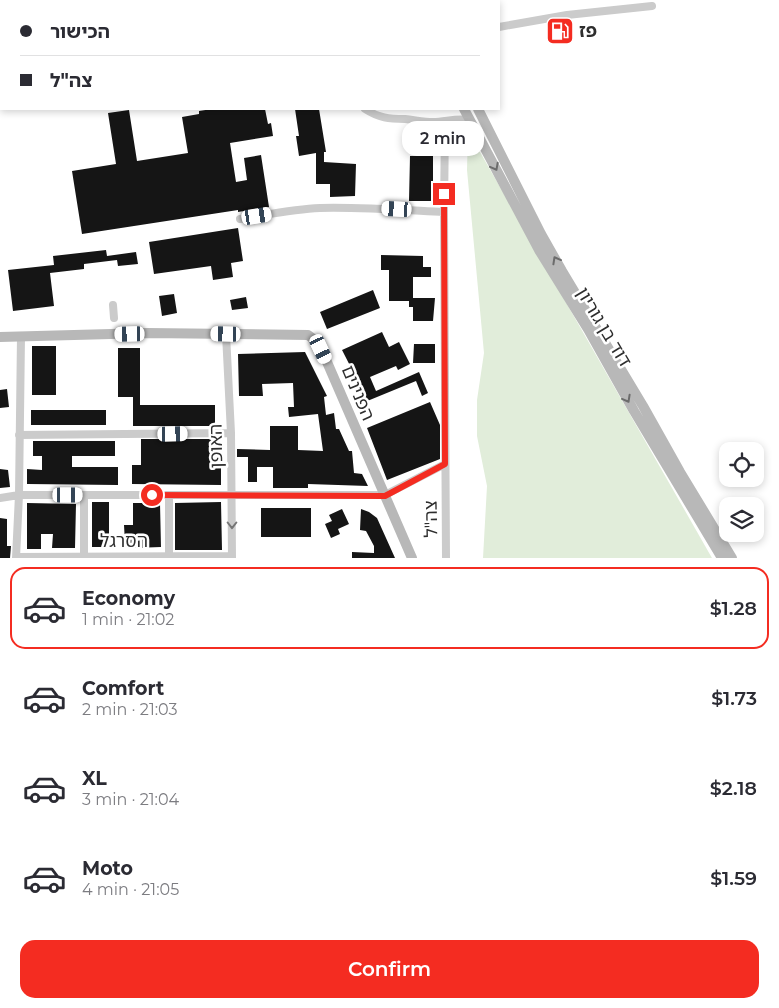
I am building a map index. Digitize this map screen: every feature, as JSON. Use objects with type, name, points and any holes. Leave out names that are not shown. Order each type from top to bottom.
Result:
[{"type":"main road","name":"דוד בן גוריון","points":[[465,110],[543,258],[588,329],[634,411],[712,539],[721,558]]},
{"type":"main road","name":"דוד בן גוריון","points":[[478,110],[529,211],[562,271],[732,558]]},
{"type":"main road","name":"הפנינים","points":[[0,336],[308,335],[316,341],[327,362],[412,558]]},
{"type":"street","points":[[500,27],[567,15],[652,6]]},
{"type":"street","points":[[367,110],[378,117],[393,120],[405,119],[433,122],[458,118],[468,120],[475,130]]},
{"type":"street","name":"צה\"ל","points":[[445,121],[446,558]]},
{"type":"street","points":[[240,219],[292,210],[320,208],[382,208],[444,212]]},
{"type":"street","points":[[113,305],[114,318]]},
{"type":"street","name":"האופן","points":[[226,334],[231,433],[232,557]]},
{"type":"street","points":[[16,558],[19,495],[21,336]]},
{"type":"street","points":[[19,435],[231,433]]},
{"type":"street","points":[[0,498],[19,495],[385,496],[445,464]]},
{"type":"street","points":[[84,495],[84,557]]},
{"type":"street","points":[[169,495],[169,556]]},
{"type":"street","name":"הסרגל","points":[[16,558],[232,557]]},
{"type":"green space","points":[[468,131],[712,558],[483,558],[487,486],[477,436],[477,400],[484,353],[467,170]]},
{"type":"building","points":[[129,110],[137,161],[188,153],[182,117],[199,114],[199,111],[265,110],[268,124],[271,123],[273,136],[230,143],[236,182],[247,180],[244,158],[261,155],[269,207],[82,234],[72,171],[116,164],[108,113]]},
{"type":"building","points":[[295,110],[319,110],[326,152],[324,152],[324,162],[356,164],[355,196],[330,197],[330,184],[316,184],[316,153],[299,156],[296,136],[299,136]]},
{"type":"building","points":[[410,156],[433,156],[433,201],[409,201]]},
{"type":"building","points":[[238,228],[243,261],[231,263],[233,277],[213,280],[211,266],[154,274],[149,242]]},
{"type":"building","points":[[106,250],[107,256],[136,252],[138,264],[118,266],[117,260],[84,264],[84,269],[50,273],[54,306],[13,311],[8,270],[54,265],[53,256]]},
{"type":"building","points":[[381,255],[423,256],[423,267],[431,267],[431,277],[413,277],[413,298],[435,298],[433,321],[413,321],[413,307],[409,307],[409,301],[389,301],[389,270],[381,270]]},
{"type":"building","points":[[373,290],[380,308],[327,329],[320,312]]},
{"type":"building","points":[[174,294],[177,313],[162,316],[159,296]]},
{"type":"building","points":[[246,297],[248,308],[232,310],[230,300]]},
{"type":"building","points":[[382,332],[389,347],[399,342],[410,364],[398,370],[396,366],[370,377],[376,391],[419,372],[428,393],[422,396],[416,381],[360,404],[357,398],[365,395],[342,350]]},
{"type":"building","points":[[414,344],[435,344],[435,363],[413,363]]},
{"type":"building","points":[[32,346],[56,346],[56,395],[32,395]]},
{"type":"building","points":[[118,348],[140,348],[140,405],[215,405],[215,426],[133,426],[133,397],[118,397]]},
{"type":"building","points":[[305,352],[327,396],[324,397],[326,415],[334,413],[336,429],[339,429],[349,451],[352,451],[354,473],[362,474],[368,486],[308,484],[308,488],[273,488],[273,467],[257,467],[257,482],[248,482],[248,457],[237,457],[237,449],[270,450],[270,426],[298,426],[298,450],[323,451],[318,414],[289,417],[288,407],[294,407],[293,383],[262,384],[263,396],[239,396],[238,354]]},
{"type":"building","points":[[7,389],[9,407],[0,408],[0,390]]},
{"type":"building","points":[[430,402],[440,425],[440,459],[387,480],[367,428]]},
{"type":"building","points":[[31,410],[106,410],[106,425],[31,425]]},
{"type":"building","points":[[141,439],[216,439],[216,465],[221,465],[221,485],[132,484],[132,465],[141,465]]},
{"type":"building","points":[[33,441],[115,441],[115,456],[72,456],[72,467],[118,467],[118,485],[27,484],[27,469],[42,470],[42,456],[33,456]]},
{"type":"building","points":[[0,469],[8,470],[10,487],[0,488]]},
{"type":"building","points":[[92,502],[109,502],[109,547],[92,547]]},
{"type":"building","points":[[221,502],[222,550],[175,550],[175,503]]},
{"type":"building","points":[[27,503],[76,504],[75,548],[52,548],[53,534],[41,534],[41,549],[27,549]]},
{"type":"building","points":[[133,503],[160,503],[161,547],[134,548],[133,543],[125,543],[124,525],[133,525]]},
{"type":"building","points":[[261,508],[311,508],[311,537],[261,537]]},
{"type":"building","points":[[342,509],[349,524],[338,529],[340,534],[331,538],[325,524],[332,521],[329,515]]},
{"type":"building","points":[[361,509],[377,518],[395,558],[352,558],[352,552],[374,553],[374,546],[366,531],[360,530]]},
{"type":"building","points":[[0,518],[7,519],[7,546],[11,546],[10,558],[0,558]]},
{"type":"place","name":"פז","points":[[560,31]]},
{"type":"route","points":[[152,495],[385,496],[445,464],[444,194]]}]
